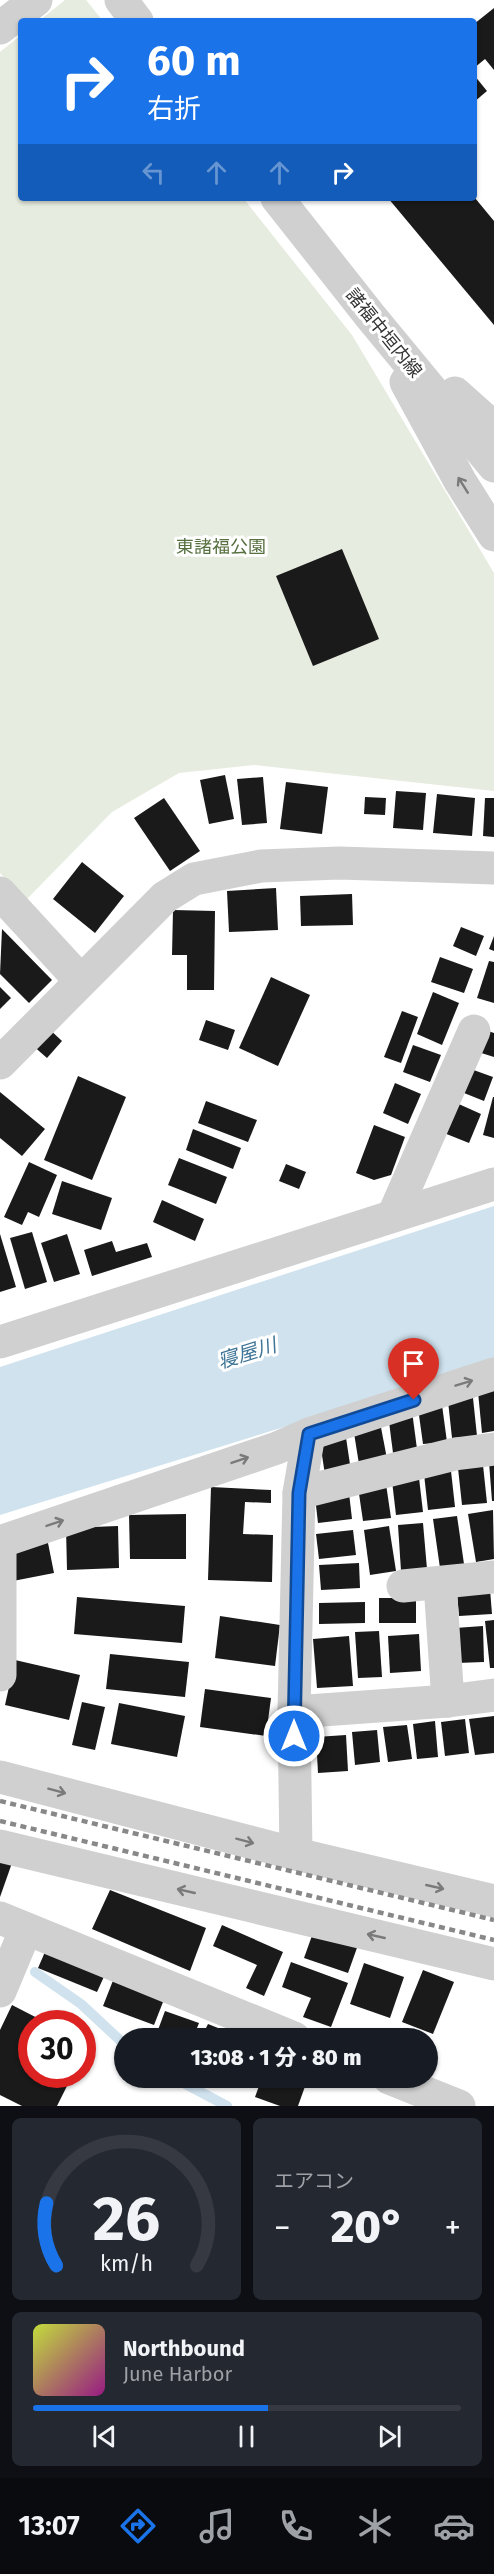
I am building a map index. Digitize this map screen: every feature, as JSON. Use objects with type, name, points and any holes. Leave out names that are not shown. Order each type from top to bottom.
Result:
[{"type":"street","points":[[0,28],[36,0]]},
{"type":"street","points":[[121,0],[135,18]]},
{"type":"street","name":"諸福中垣内線","points":[[279,201],[371,317],[494,466]]},
{"type":"street","points":[[371,317],[494,428]]},
{"type":"street","points":[[371,317],[460,481],[494,535]]},
{"type":"street","points":[[0,1063],[165,897],[194,879],[227,871],[272,865],[339,863],[494,868]]},
{"type":"street","points":[[0,893],[80,980]]},
{"type":"street","points":[[393,1216],[474,1031]]},
{"type":"street","points":[[0,1342],[494,1184]]},
{"type":"street","points":[[0,1675],[0,1542],[276,1448],[309,1434],[494,1374]]},
{"type":"street","points":[[296,1854],[294,1712],[299,1493],[309,1434]]},
{"type":"street","points":[[299,1493],[455,1454],[494,1449]]},
{"type":"street","points":[[403,1586],[494,1577]]},
{"type":"street","points":[[440,1584],[448,1701]]},
{"type":"street","points":[[294,1712],[448,1701],[494,1695]]},
{"type":"street","points":[[0,1777],[296,1854],[494,1901]]},
{"type":"street","points":[[0,1846],[494,1964]]},
{"type":"street","points":[[0,1991],[13,1924],[269,2028]]},
{"type":"street","points":[[414,2088],[459,2106]]},
{"type":"green space","points":[[65,0],[86,0],[101,18],[43,18]]},
{"type":"green space","name":"東諸福公園","points":[[18,37],[18,201],[245,201],[352,335],[494,573],[494,791],[254,765],[179,773],[112,812],[25,901],[0,873],[0,52]]},
{"type":"water","name":"寝屋川","points":[[494,1206],[494,1362],[0,1515],[0,1367]]},
{"type":"building","points":[[494,8],[494,70],[485,59],[477,66],[477,22]]},
{"type":"building","points":[[477,79],[487,91],[477,99]]},
{"type":"building","points":[[477,200],[494,221],[494,325],[391,201]]},
{"type":"building","points":[[342,549],[379,639],[313,666],[276,576]]},
{"type":"building","points":[[225,775],[234,819],[209,824],[200,780]]},
{"type":"building","points":[[263,777],[267,823],[242,825],[237,779]]},
{"type":"building","points":[[286,782],[328,787],[322,834],[280,829]]},
{"type":"building","points":[[396,791],[426,793],[423,830],[393,828]]},
{"type":"building","points":[[437,794],[475,798],[472,836],[433,833]]},
{"type":"building","points":[[365,797],[386,798],[385,815],[364,814]]},
{"type":"building","points":[[164,798],[200,851],[170,871],[134,818]]},
{"type":"building","points":[[485,798],[494,798],[494,837],[483,836]]},
{"type":"building","points":[[82,862],[124,896],[95,933],[53,899]]},
{"type":"building","points":[[276,888],[278,930],[229,932],[227,891]]},
{"type":"building","points":[[352,894],[353,925],[301,926],[300,896]]},
{"type":"building","points":[[173,910],[215,911],[214,990],[187,990],[187,955],[172,955]]},
{"type":"building","points":[[461,927],[484,936],[476,956],[453,946]]},
{"type":"building","points":[[2,929],[52,980],[29,1003],[0,974]]},
{"type":"building","points":[[494,936],[494,951],[489,949]]},
{"type":"building","points":[[440,957],[473,969],[464,993],[431,982]]},
{"type":"building","points":[[489,961],[494,962],[494,1003],[477,998]]},
{"type":"building","points":[[271,977],[310,995],[278,1066],[239,1048]]},
{"type":"building","points":[[0,987],[11,998],[0,1009]]},
{"type":"building","points":[[433,992],[459,1003],[442,1045],[417,1034]]},
{"type":"building","points":[[402,1011],[418,1017],[401,1063],[384,1057]]},
{"type":"building","points":[[206,1020],[235,1030],[228,1050],[199,1040]]},
{"type":"building","points":[[47,1027],[62,1041],[47,1058],[31,1044]]},
{"type":"building","points":[[482,1029],[494,1033],[494,1057],[475,1051]]},
{"type":"building","points":[[413,1045],[441,1055],[430,1082],[403,1072]]},
{"type":"building","points":[[468,1068],[493,1077],[484,1101],[459,1091]]},
{"type":"building","points":[[78,1076],[126,1097],[92,1180],[44,1160]]},
{"type":"building","points":[[395,1083],[421,1094],[408,1124],[383,1113]]},
{"type":"building","points":[[0,1092],[45,1129],[22,1156],[0,1138]]},
{"type":"building","points":[[494,1097],[494,1138],[483,1135]]},
{"type":"building","points":[[206,1101],[257,1120],[248,1142],[198,1123]]},
{"type":"building","points":[[452,1101],[481,1114],[469,1143],[439,1131]]},
{"type":"building","points":[[374,1125],[405,1137],[391,1175],[374,1180],[356,1173]]},
{"type":"building","points":[[193,1129],[241,1148],[233,1169],[186,1150]]},
{"type":"building","points":[[179,1158],[227,1177],[216,1204],[168,1185]]},
{"type":"building","points":[[29,1162],[57,1175],[39,1217],[28,1212],[22,1225],[4,1217]]},
{"type":"building","points":[[286,1164],[306,1172],[299,1189],[279,1181]]},
{"type":"building","points":[[62,1181],[112,1198],[101,1230],[52,1214]]},
{"type":"building","points":[[162,1200],[204,1219],[195,1241],[153,1222]]},
{"type":"building","points":[[32,1232],[47,1282],[25,1289],[10,1238]]},
{"type":"building","points":[[0,1234],[16,1287],[0,1292]]},
{"type":"building","points":[[67,1234],[80,1274],[54,1282],[41,1243]]},
{"type":"building","points":[[112,1241],[116,1252],[147,1243],[152,1257],[92,1276],[84,1250]]},
{"type":"building","points":[[494,1390],[494,1431],[482,1433],[478,1392]]},
{"type":"building","points":[[473,1398],[477,1436],[452,1438],[448,1401]]},
{"type":"building","points":[[442,1405],[447,1442],[423,1444],[418,1408]]},
{"type":"building","points":[[412,1411],[417,1449],[393,1453],[388,1414]]},
{"type":"building","points":[[380,1422],[387,1459],[359,1464],[353,1427]]},
{"type":"building","points":[[345,1431],[351,1471],[325,1475],[319,1435]]},
{"type":"building","points":[[494,1461],[494,1501],[492,1501],[489,1462]]},
{"type":"building","points":[[483,1465],[487,1503],[462,1505],[458,1468]]},
{"type":"building","points":[[451,1471],[455,1507],[428,1510],[424,1474]]},
{"type":"building","points":[[419,1478],[423,1512],[396,1515],[392,1481]]},
{"type":"building","points":[[386,1484],[391,1518],[363,1521],[358,1487]]},
{"type":"building","points":[[211,1487],[271,1490],[271,1503],[245,1502],[243,1534],[273,1535],[272,1582],[208,1580]]},
{"type":"building","points":[[349,1493],[352,1519],[318,1523],[315,1497]]},
{"type":"building","points":[[493,1510],[494,1559],[476,1562],[468,1514]]},
{"type":"building","points":[[186,1514],[186,1559],[130,1559],[129,1515]]},
{"type":"building","points":[[457,1516],[464,1564],[440,1568],[433,1519]]},
{"type":"building","points":[[423,1523],[427,1569],[401,1571],[398,1525]]},
{"type":"building","points":[[118,1526],[119,1568],[67,1570],[66,1528]]},
{"type":"building","points":[[389,1526],[396,1571],[370,1575],[364,1530]]},
{"type":"building","points":[[353,1530],[356,1555],[319,1559],[316,1534]]},
{"type":"building","points":[[47,1538],[54,1573],[13,1581],[6,1546]]},
{"type":"building","points":[[359,1563],[360,1588],[321,1590],[319,1565]]},
{"type":"building","points":[[490,1589],[492,1614],[459,1616],[457,1592]]},
{"type":"building","points":[[77,1597],[185,1606],[182,1643],[74,1634]]},
{"type":"building","points":[[379,1598],[416,1598],[416,1623],[379,1623]]},
{"type":"building","points":[[365,1602],[365,1623],[319,1624],[319,1603]]},
{"type":"building","points":[[220,1616],[280,1625],[275,1666],[215,1658]]},
{"type":"building","points":[[494,1620],[494,1668],[490,1668],[485,1621]]},
{"type":"building","points":[[483,1626],[484,1662],[457,1663],[455,1628]]},
{"type":"building","points":[[379,1631],[382,1677],[358,1678],[355,1632]]},
{"type":"building","points":[[419,1634],[421,1671],[390,1673],[388,1636]]},
{"type":"building","points":[[349,1636],[353,1686],[317,1688],[313,1639]]},
{"type":"building","points":[[110,1654],[189,1662],[185,1697],[106,1689]]},
{"type":"building","points":[[15,1660],[80,1675],[69,1720],[5,1705]]},
{"type":"building","points":[[205,1689],[271,1698],[266,1736],[200,1727]]},
{"type":"building","points":[[82,1702],[105,1707],[95,1750],[72,1745]]},
{"type":"building","points":[[119,1703],[185,1716],[177,1757],[111,1744]]},
{"type":"building","points":[[494,1716],[494,1753],[475,1755],[469,1719]]},
{"type":"building","points":[[465,1719],[469,1753],[445,1756],[441,1722]]},
{"type":"building","points":[[435,1721],[438,1757],[417,1759],[413,1724]]},
{"type":"building","points":[[407,1725],[412,1759],[388,1762],[383,1727]]},
{"type":"building","points":[[377,1730],[380,1762],[355,1765],[352,1732]]},
{"type":"building","points":[[346,1735],[348,1771],[318,1773],[316,1737]]},
{"type":"building","points":[[0,1858],[12,1863],[0,1897]]},
{"type":"building","points":[[110,1890],[206,1928],[190,1971],[92,1929]]},
{"type":"building","points":[[222,1925],[283,1952],[264,1996],[246,1988],[257,1965],[213,1946]]},
{"type":"building","points":[[314,1930],[358,1945],[348,1973],[304,1958]]},
{"type":"building","points":[[48,1945],[107,1970],[97,1992],[38,1968]]},
{"type":"building","points":[[291,1962],[348,1983],[331,2027],[303,2017],[311,1998],[282,1987]]},
{"type":"building","points":[[364,1963],[404,1977],[390,2018],[350,2004]]},
{"type":"building","points":[[423,1970],[454,1982],[435,2028],[418,2028],[402,2022]]},
{"type":"building","points":[[114,1978],[165,1997],[154,2025],[103,2006]]},
{"type":"building","points":[[12,2005],[22,2010],[18,2010],[18,2088],[66,2088],[57,2106],[22,2106],[0,2095],[0,2030]]},
{"type":"building","points":[[165,2011],[199,2023],[197,2028],[159,2028]]},
{"type":"building","points":[[208,2024],[218,2028],[206,2028]]},
{"type":"building","points":[[258,2088],[304,2088],[298,2106],[280,2106],[255,2097]]},
{"type":"waterway","points":[[35,1972],[81,2004],[114,2035]]},
{"type":"waterway","points":[[193,2088],[227,2106]]},
{"type":"railway","points":[[0,1801],[494,1920]]},
{"type":"railway","points":[[0,1821],[494,1940]]},
{"type":"route","points":[[294,1736],[299,1493],[309,1434],[414,1400]]}]
